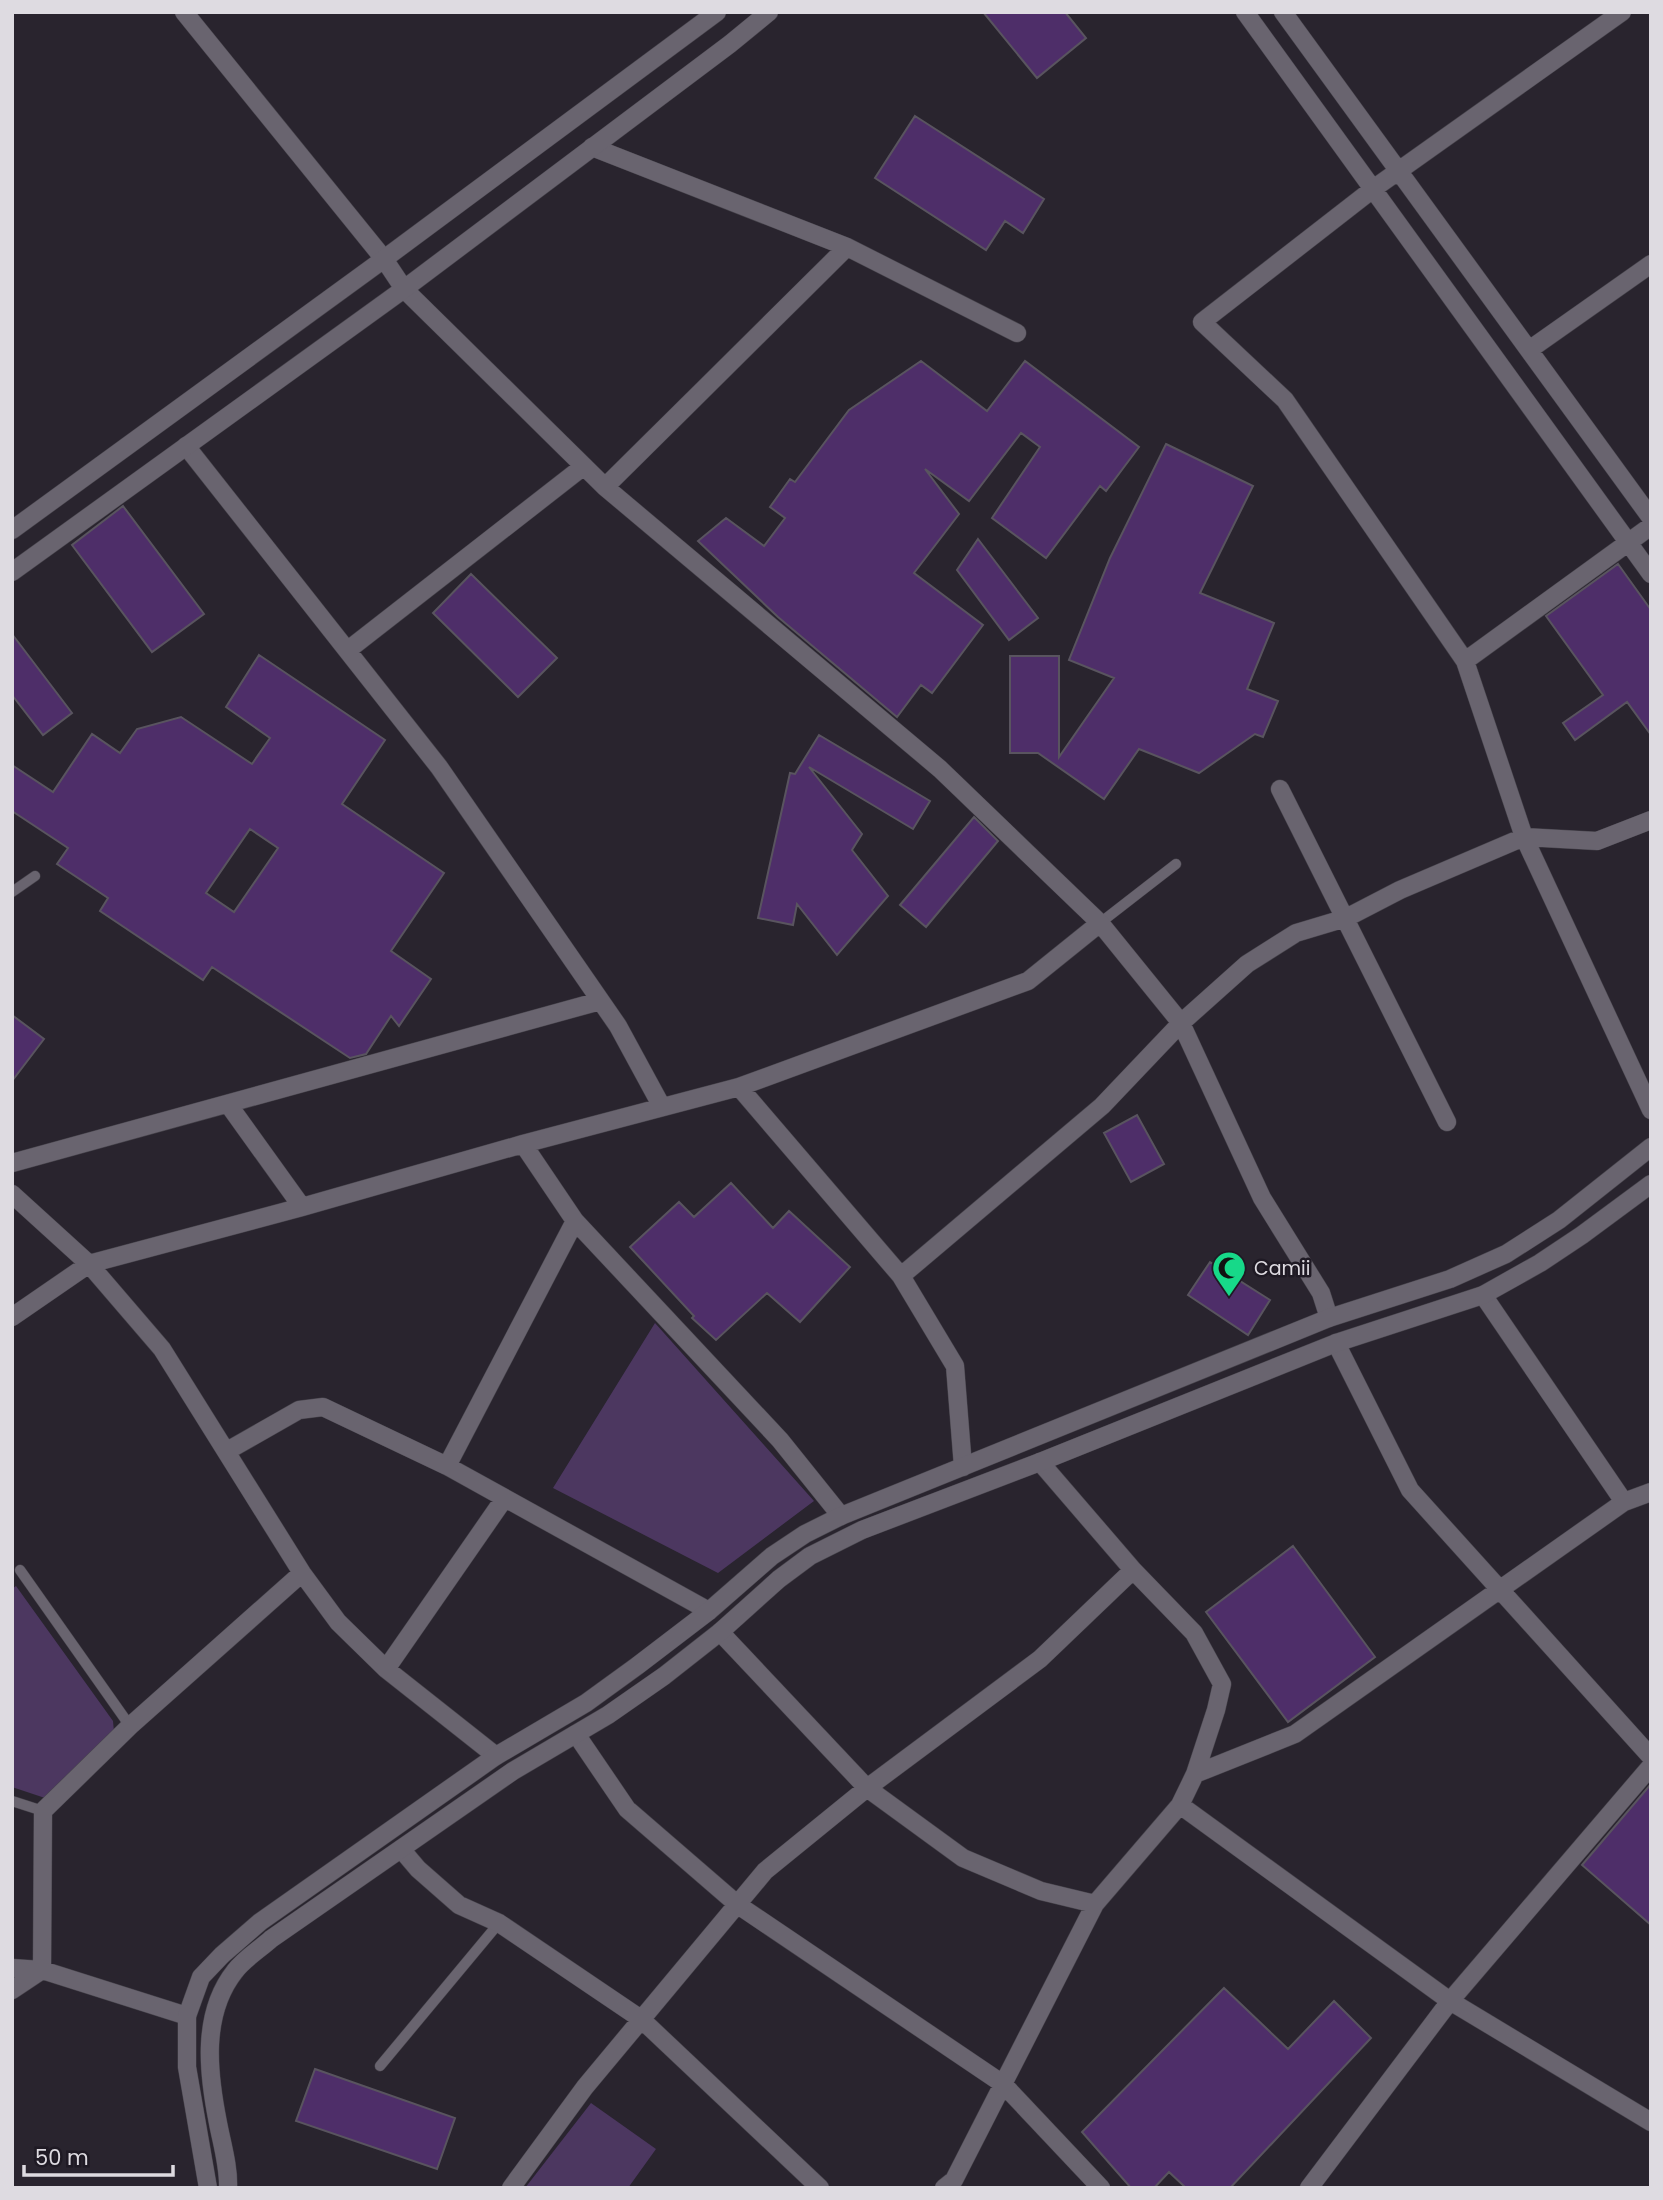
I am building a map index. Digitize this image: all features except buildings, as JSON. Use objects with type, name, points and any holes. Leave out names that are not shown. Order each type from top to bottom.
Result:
[{"type":"street","points":[[12,530],[384,260],[717,12]]},
{"type":"street","points":[[12,572],[404,289],[769,12]]},
{"type":"street","points":[[1245,12],[1651,574]]},
{"type":"street","points":[[1283,12],[1651,518]]},
{"type":"street","points":[[1622,12],[1373,189],[1202,322],[1285,400],[1465,661],[1524,837],[1651,1110]]},
{"type":"street","points":[[192,15],[404,289],[605,487],[940,769],[1100,923],[1181,1023],[1262,1198],[1321,1293],[1336,1343],[1410,1490],[1651,1757]]},
{"type":"street","points":[[592,147],[847,247],[1017,333]]},
{"type":"street","points":[[605,487],[847,247]]},
{"type":"street","points":[[1529,350],[1651,264]]},
{"type":"street","points":[[186,446],[439,766],[618,1026],[662,1107]]},
{"type":"street","points":[[348,650],[584,466]]},
{"type":"street","points":[[1465,661],[1651,526]]},
{"type":"street","points":[[1280,789],[1447,1122]]},
{"type":"street","points":[[901,1276],[1102,1107],[1181,1023],[1257,958],[1296,933],[1346,918],[1399,890],[1524,837],[1597,841],[1651,820]]},
{"type":"street","points":[[12,1317],[89,1264],[739,1087],[1028,981],[1100,923]]},
{"type":"street","points":[[12,1163],[600,1001]]},
{"type":"street","points":[[739,1087],[901,1276],[955,1366],[963,1467]]},
{"type":"street","points":[[228,1104],[302,1207]]},
{"type":"street","points":[[523,1144],[575,1221],[780,1440],[841,1516]]},
{"type":"street","points":[[208,2188],[187,2067],[187,2016],[201,1978],[222,1955],[260,1922],[496,1756],[586,1703],[673,1640],[772,1556],[805,1534],[841,1516],[1329,1318],[1450,1279],[1506,1254],[1559,1220],[1651,1147]]},
{"type":"street","points":[[231,2187],[210,2085],[209,2056],[212,2022],[219,1998],[235,1970],[271,1939],[513,1771],[608,1715],[664,1676],[810,1556],[862,1530],[1336,1343],[1483,1295],[1572,1242],[1648,1192]]},
{"type":"street","points":[[12,1194],[89,1264],[162,1349],[302,1573],[338,1622],[386,1669],[513,1771]]},
{"type":"street","points":[[447,1466],[575,1221]]},
{"type":"street","points":[[1483,1295],[1624,1502]]},
{"type":"street","points":[[227,1451],[299,1410],[323,1407],[447,1466],[709,1611],[720,1632],[867,1788],[963,1858],[1041,1891],[1095,1904]]},
{"type":"street","points":[[944,2188],[954,2180],[1095,1904],[1180,1805],[1195,1774],[1222,1684],[1194,1633],[1133,1570],[1040,1462]]},
{"type":"street","points":[[1195,1774],[1295,1734],[1624,1502],[1651,1492]]},
{"type":"street","points":[[386,1669],[503,1499]]},
{"type":"street","points":[[511,2188],[585,2087],[765,1871],[867,1788],[1040,1659],[1133,1570]]},
{"type":"street","points":[[43,1970],[43,1811],[130,1726],[302,1573]]},
{"type":"street","points":[[576,1734],[627,1809],[738,1905],[1003,2084],[1101,2188]]},
{"type":"street","points":[[1309,2188],[1450,2001],[1651,1766]]},
{"type":"street","points":[[1180,1805],[1450,2001],[1651,2122]]},
{"type":"street","points":[[401,1849],[418,1869],[459,1905],[499,1923],[641,2020],[820,2188]]},
{"type":"street","points":[[12,1968],[43,1970],[212,2022]]},
{"type":"street","points":[[12,1990],[43,1970]]},
{"type":"lane","points":[[1100,923],[1176,864]]},
{"type":"lane","points":[[12,892],[35,876]]},
{"type":"lane","points":[[20,1570],[130,1726]]},
{"type":"lane","points":[[12,1801],[43,1811]]},
{"type":"lane","points":[[380,2066],[499,1923]]},
{"type":"shaded area","points":[[655,1323],[814,1501],[718,1573],[553,1488]]},
{"type":"shaded area","points":[[16,1586],[113,1721],[114,1732],[45,1798],[12,1787],[12,1589]]},
{"type":"shaded area","points":[[591,2103],[656,2149],[628,2188],[525,2188]]},
{"type":"place","name":"Camii","points":[[1229,1298]]}]
